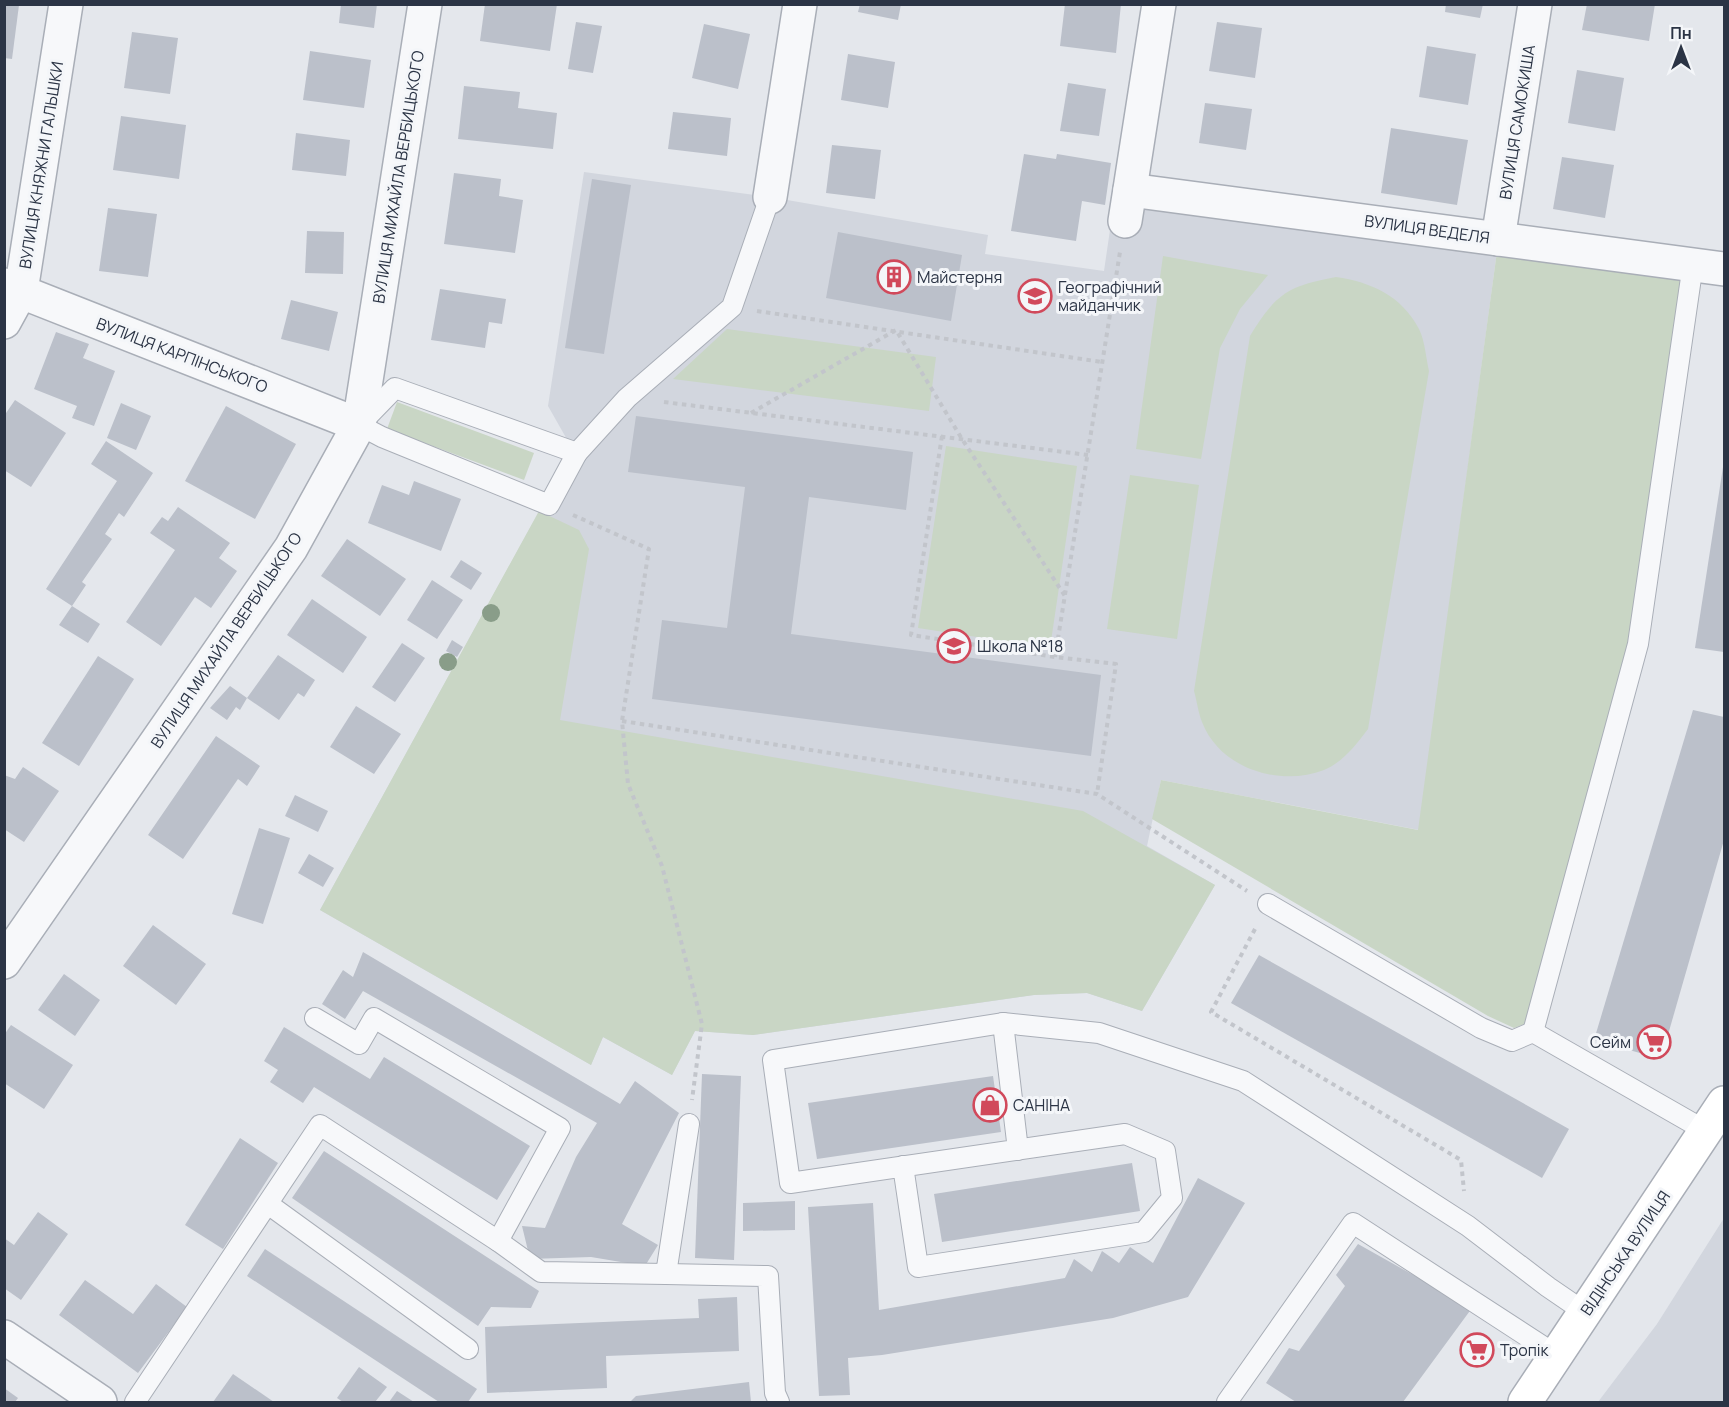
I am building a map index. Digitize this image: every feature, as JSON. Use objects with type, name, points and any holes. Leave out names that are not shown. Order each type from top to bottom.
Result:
[{"type":"main road","name":"ВІДІНСЬКА ВУЛИЦЯ","points":[[1525,1402],[1725,1102]]},
{"type":"street","name":"ВУЛИЦЯ КНЯЖНИ ГАЛЬШКИ","points":[[4,322],[13,288],[66,4]]},
{"type":"street","name":"ВУЛИЦЯ МИХАЙЛА ВЕРБИЦЬКОГО","points":[[4,962],[291,548],[359,425],[425,4]]},
{"type":"street","points":[[770,197],[800,4]]},
{"type":"street","points":[[1127,205],[1159,4]]},
{"type":"street","name":"ВУЛИЦЯ САМОКИША","points":[[1498,239],[1535,4]]},
{"type":"street","name":"ВУЛИЦЯ ВЕДЕЛЯ","points":[[1127,205],[1498,239],[1709,267]]},
{"type":"street","name":"ВУЛИЦЯ КАРПІНСЬКОГО","points":[[13,288],[359,425]]},
{"type":"street","points":[[4,1337],[100,1402]]},
{"type":"lane","points":[[577,453],[395,388],[359,425],[549,505],[577,453],[627,398],[732,307],[770,197]]},
{"type":"lane","points":[[1533,1032],[1638,644],[1709,267]]},
{"type":"lane","points":[[1268,904],[1481,1028],[1512,1041],[1533,1032]]},
{"type":"lane","points":[[315,1018],[359,1044],[374,1018],[560,1128],[498,1241]]},
{"type":"lane","points":[[1003,1023],[1018,1150]]},
{"type":"lane","points":[[903,1166],[918,1267],[1144,1232],[1172,1197],[1165,1151],[1125,1134],[903,1166],[790,1184],[773,1060],[1003,1023],[1100,1033],[1243,1081],[1468,1226],[1586,1313]]},
{"type":"lane","points":[[1533,1032],[1706,1131]]},
{"type":"lane","points":[[666,1274],[689,1124]]},
{"type":"lane","points":[[135,1402],[320,1125],[498,1241],[541,1272],[768,1276],[775,1393],[779,1402]]},
{"type":"lane","points":[[267,1204],[468,1349]]},
{"type":"lane","points":[[1227,1402],[1353,1223],[1556,1355]]},
{"type":"path","points":[[1055,657],[1127,205]]},
{"type":"path","points":[[732,307],[1102,362]]},
{"type":"path","points":[[751,413],[896,330]]},
{"type":"path","points":[[896,330],[962,439],[1065,596]]},
{"type":"path","points":[[627,398],[1088,455]]},
{"type":"path","points":[[942,436],[911,635],[1055,657],[1116,663],[1097,795]]},
{"type":"path","points":[[549,505],[649,549],[622,721],[628,784],[662,866],[702,1024],[689,1124]]},
{"type":"path","points":[[622,721],[1097,795],[1268,904],[1211,1012],[1461,1160],[1468,1226]]},
{"type":"shaded area","name":"Школа №18","points":[[584,172],[770,197],[988,235],[985,254],[1104,271],[1111,223],[1136,196],[1498,244],[1419,830],[1161,780],[1147,846],[1215,885],[1142,1011],[1087,993],[1034,995],[753,1035],[695,1031],[672,1075],[603,1037],[591,1065],[320,910],[573,450],[548,406]]},
{"type":"shaded area","points":[[1724,1218],[1724,1402],[1598,1402],[1657,1324]]},
{"type":"green space","points":[[1498,244],[1685,269],[1630,642],[1527,1023],[1514,1028],[1488,1016],[1152,819],[1161,780],[1418,830]]},
{"type":"green space","points":[[1163,256],[1268,275],[1240,309],[1220,348],[1201,459],[1136,449]]},
{"type":"green space","points":[[1336,277],[1349,279],[1384,292],[1404,308],[1421,334],[1429,371],[1368,729],[1354,747],[1331,767],[1307,775],[1271,775],[1253,770],[1222,752],[1202,722],[1194,691],[1250,336],[1268,310],[1284,294],[1306,284]]},
{"type":"green space","points":[[727,329],[936,357],[929,411],[673,379]]},
{"type":"green space","points":[[397,402],[534,453],[524,480],[387,429]]},
{"type":"green space","points":[[946,446],[1077,466],[1050,648],[918,628]]},
{"type":"green space","points":[[1130,475],[1199,485],[1177,639],[1107,629]]},
{"type":"green space","points":[[539,511],[579,530],[589,549],[560,720],[1083,811],[1215,885],[1142,1011],[1087,993],[1034,995],[753,1035],[695,1031],[672,1075],[603,1037],[591,1065],[320,910]]},
{"type":"building","points":[[4,4],[19,5],[12,59],[4,58]]},
{"type":"building","points":[[341,4],[377,4],[374,28],[339,23]]},
{"type":"building","points":[[485,4],[557,4],[550,51],[480,41]]},
{"type":"building","points":[[860,4],[901,4],[898,20],[858,12]]},
{"type":"building","points":[[1065,4],[1121,4],[1116,53],[1060,46]]},
{"type":"building","points":[[1446,4],[1483,4],[1480,18],[1445,12]]},
{"type":"building","points":[[1587,4],[1655,4],[1649,41],[1582,30]]},
{"type":"building","points":[[576,22],[602,26],[593,73],[568,69]]},
{"type":"building","points":[[1217,22],[1262,28],[1255,78],[1209,71]]},
{"type":"building","points":[[704,24],[750,34],[738,89],[692,78]]},
{"type":"building","points":[[132,32],[178,38],[170,94],[124,88]]},
{"type":"building","points":[[1427,46],[1476,54],[1468,105],[1419,97]]},
{"type":"building","points":[[310,51],[371,60],[364,108],[303,100]]},
{"type":"building","points":[[848,54],[895,62],[888,108],[841,100]]},
{"type":"building","points":[[1577,70],[1624,78],[1615,131],[1568,123]]},
{"type":"building","points":[[1068,83],[1106,89],[1099,136],[1060,131]]},
{"type":"building","points":[[464,86],[520,92],[518,108],[557,113],[553,149],[458,139]]},
{"type":"building","points":[[1205,103],[1252,109],[1246,150],[1199,143]]},
{"type":"building","points":[[673,112],[731,118],[727,156],[668,149]]},
{"type":"building","points":[[121,116],[186,125],[179,179],[113,170]]},
{"type":"building","points":[[1391,128],[1468,140],[1457,205],[1381,193]]},
{"type":"building","points":[[296,133],[350,140],[346,176],[292,170]]},
{"type":"building","points":[[832,145],[881,150],[875,199],[826,193]]},
{"type":"building","points":[[1024,154],[1056,159],[1057,154],[1111,163],[1105,205],[1082,201],[1076,241],[1011,231]]},
{"type":"building","points":[[1562,157],[1614,165],[1605,218],[1553,209]]},
{"type":"building","points":[[454,173],[501,179],[499,196],[523,200],[515,253],[444,244]]},
{"type":"building","points":[[592,179],[631,185],[604,354],[565,348]]},
{"type":"building","points":[[108,208],[157,214],[148,277],[99,271]]},
{"type":"building","points":[[307,231],[344,232],[343,274],[305,273]]},
{"type":"building","name":"Майстерня","points":[[838,232],[962,255],[951,321],[826,298]]},
{"type":"building","points":[[440,289],[506,299],[502,324],[489,322],[485,348],[431,340]]},
{"type":"building","points":[[291,300],[338,312],[329,351],[281,339]]},
{"type":"building","points":[[56,332],[89,344],[83,358],[115,371],[94,426],[72,418],[77,406],[34,389]]},
{"type":"building","points":[[15,400],[66,433],[31,487],[4,470],[4,416]]},
{"type":"building","points":[[121,403],[151,416],[136,450],[107,438]]},
{"type":"building","points":[[226,406],[296,444],[255,519],[185,481]]},
{"type":"building","points":[[636,416],[913,452],[906,510],[809,497],[791,634],[1101,675],[1091,756],[652,699],[662,620],[727,628],[745,487],[628,472]]},
{"type":"building","points":[[106,441],[153,473],[124,517],[119,513],[105,534],[112,539],[82,582],[86,585],[72,606],[46,589],[117,481],[91,464]]},
{"type":"building","points":[[1724,467],[1724,652],[1695,648]]},
{"type":"building","points":[[414,481],[461,499],[441,551],[368,523],[382,485],[409,495]]},
{"type":"building","points":[[178,507],[230,543],[219,558],[237,571],[211,608],[195,597],[161,646],[126,622],[175,550],[150,533],[162,517],[168,521]]},
{"type":"building","points":[[347,539],[406,579],[380,616],[321,576]]},
{"type":"building","points":[[461,560],[482,573],[471,590],[450,577]]},
{"type":"building","points":[[432,580],[463,600],[437,639],[407,620]]},
{"type":"building","points":[[312,599],[367,637],[343,673],[287,635]]},
{"type":"building","points":[[72,606],[100,624],[88,643],[59,625]]},
{"type":"building","points":[[452,640],[463,647],[457,657],[446,651]]},
{"type":"building","points":[[402,643],[425,658],[395,702],[372,687]]},
{"type":"building","points":[[278,655],[315,680],[304,697],[298,693],[279,720],[247,698]]},
{"type":"building","points":[[98,656],[134,679],[79,766],[42,743]]},
{"type":"building","points":[[230,686],[247,698],[240,710],[236,707],[227,720],[210,708]]},
{"type":"building","points":[[356,706],[401,734],[374,774],[330,747]]},
{"type":"building","points":[[1693,710],[1724,717],[1724,840],[1661,1059],[1594,1040]]},
{"type":"building","points":[[216,736],[260,766],[247,786],[238,779],[183,859],[148,835]]},
{"type":"building","points":[[23,767],[59,791],[24,842],[4,829],[4,775],[15,779]]},
{"type":"building","points":[[295,795],[328,811],[318,832],[285,816]]},
{"type":"building","points":[[259,828],[290,838],[263,924],[232,914]]},
{"type":"building","points":[[309,854],[334,868],[323,887],[298,873]]},
{"type":"building","points":[[153,925],[206,964],[176,1005],[123,966]]},
{"type":"building","points":[[363,952],[620,1104],[635,1081],[679,1113],[622,1224],[658,1245],[645,1266],[591,1257],[530,1259],[522,1226],[545,1228],[576,1157],[597,1123],[363,991],[345,1019],[322,1004],[343,970],[353,977]]},
{"type":"building","points":[[1259,955],[1569,1129],[1542,1178],[1231,1003]]},
{"type":"building","points":[[64,974],[100,1000],[75,1036],[38,1010]]},
{"type":"building","points":[[11,1025],[73,1065],[44,1109],[4,1083],[4,1035]]},
{"type":"building","points":[[284,1027],[370,1079],[384,1057],[530,1146],[497,1200],[314,1087],[303,1103],[270,1082],[278,1070],[264,1061]]},
{"type":"building","points":[[702,1074],[741,1076],[734,1260],[695,1258]]},
{"type":"building","points":[[993,1076],[1001,1132],[817,1159],[808,1103]]},
{"type":"building","points":[[240,1138],[278,1163],[223,1249],[185,1225]]},
{"type":"building","points":[[324,1151],[539,1291],[531,1308],[491,1307],[478,1326],[292,1198]]},
{"type":"building","points":[[1132,1163],[1140,1211],[942,1242],[934,1194]]},
{"type":"building","points":[[1198,1178],[1245,1203],[1188,1297],[1113,1318],[882,1355],[848,1358],[850,1395],[819,1396],[808,1207],[873,1203],[879,1310],[1065,1278],[1074,1259],[1092,1272],[1102,1251],[1119,1263],[1130,1247],[1153,1263]]},
{"type":"building","points":[[795,1201],[795,1230],[743,1231],[743,1203]]},
{"type":"building","points":[[38,1212],[68,1234],[21,1300],[4,1288],[4,1238],[14,1245]]},
{"type":"building","points":[[1358,1244],[1472,1308],[1403,1402],[1296,1402],[1266,1383],[1289,1348],[1299,1351],[1345,1286],[1336,1275]]},
{"type":"building","points":[[265,1249],[477,1389],[468,1402],[439,1402],[247,1276]]},
{"type":"building","points":[[85,1280],[133,1314],[156,1284],[187,1307],[138,1373],[59,1315]]},
{"type":"building","points":[[737,1297],[739,1351],[606,1356],[607,1388],[487,1393],[485,1327],[699,1318],[698,1299]]},
{"type":"building","points":[[359,1367],[387,1387],[375,1402],[343,1402],[337,1398]]},
{"type":"building","points":[[233,1374],[274,1402],[213,1402]]},
{"type":"building","points":[[749,1382],[751,1402],[630,1402],[636,1396]]},
{"type":"building","points":[[4,1388],[18,1398],[15,1402],[4,1402]]},
{"type":"building","points":[[397,1391],[414,1402],[389,1402]]},
{"type":"place","name":"Майстерня","points":[[894,277]]},
{"type":"place","name":"Географічний майданчик","points":[[1035,296]]},
{"type":"place","name":"Школа №18","points":[[954,646]]},
{"type":"place","name":"Сейм","points":[[1654,1042]]},
{"type":"place","name":"САНІНА","points":[[990,1105]]},
{"type":"place","name":"Тропік","points":[[1477,1350]]}]
